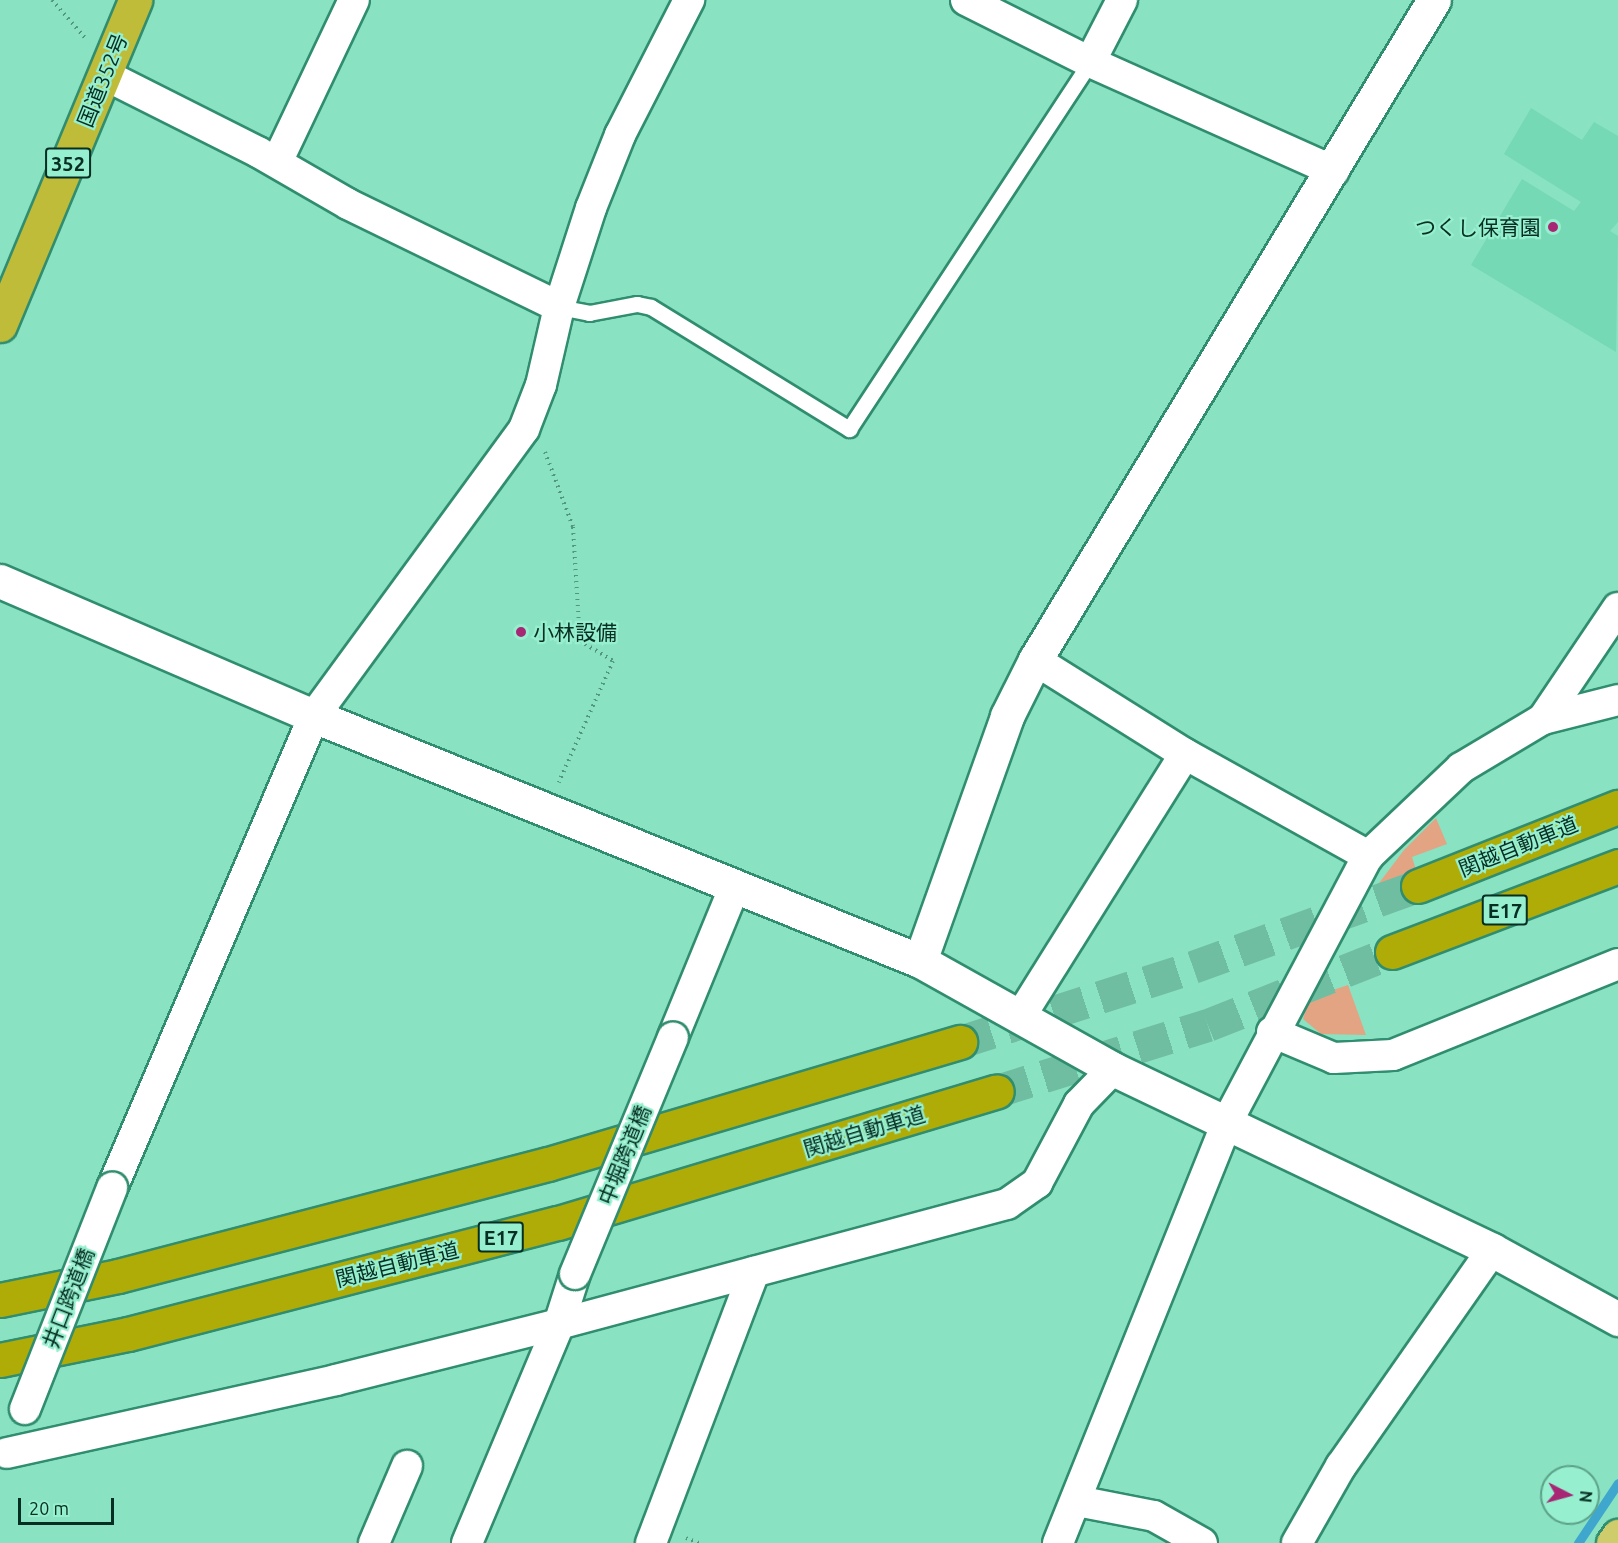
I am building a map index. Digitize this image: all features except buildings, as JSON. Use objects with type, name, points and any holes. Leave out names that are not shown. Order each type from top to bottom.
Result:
[{"type":"highway","name":"国道352号","points":[[0,325],[135,0]]},
{"type":"highway","name":"関越自動車道","points":[[1418,886],[1618,807]]},
{"type":"highway","name":"E17","points":[[1392,952],[1618,866]]},
{"type":"highway","points":[[0,1300],[118,1276],[548,1164],[960,1042]]},
{"type":"highway","name":"関越自動車道","points":[[0,1360],[128,1334],[558,1222],[997,1091]]},
{"type":"main road","points":[[1613,1543],[1618,1536]]},
{"type":"street","points":[[278,162],[354,0]]},
{"type":"street","name":"井口跨道橋","points":[[4,1461],[112,1188],[314,716],[524,429],[554,340],[559,307],[620,135],[690,0]]},
{"type":"street","points":[[966,0],[1090,62],[1334,171]]},
{"type":"street","points":[[1090,62],[1122,0]]},
{"type":"street","points":[[920,961],[1006,717],[1035,660],[1073,592],[1334,171],[1434,0]]},
{"type":"street","points":[[109,64],[348,204],[559,307]]},
{"type":"street","points":[[0,581],[314,716],[734,888],[920,961],[1113,1069],[1492,1250],[1618,1319]]},
{"type":"street","points":[[1543,719],[1618,608]]},
{"type":"street","points":[[1035,660],[1185,754],[1368,856]]},
{"type":"street","points":[[1058,1543],[1077,1501],[1227,1122],[1272,1032],[1368,856],[1461,768],[1543,719],[1618,700]]},
{"type":"street","points":[[1020,1017],[1185,754]]},
{"type":"street","name":"中堀跨道橋","points":[[466,1543],[560,1324],[575,1274],[734,888]]},
{"type":"street","points":[[1272,1032],[1334,1058],[1393,1055],[1618,964]]},
{"type":"street","points":[[4,1461],[560,1324],[1007,1204],[1037,1183],[1079,1104],[1113,1069]]},
{"type":"street","points":[[1297,1543],[1341,1466],[1492,1250]]},
{"type":"street","points":[[651,1543],[754,1272]]},
{"type":"street","points":[[375,1543],[407,1466]]},
{"type":"street","points":[[1077,1501],[1154,1516],[1202,1543]]},
{"type":"lane","points":[[559,307],[589,313],[637,304],[651,307],[849,429],[1090,62]]},
{"type":"path","points":[[52,0],[77,33],[109,64]]},
{"type":"path","points":[[530,412],[573,526],[580,641],[613,661],[546,811]]},
{"type":"shaded area","name":"つくし保育園","points":[[1531,108],[1582,140],[1594,122],[1618,136],[1618,222],[1610,231],[1618,236],[1616,352],[1471,265],[1522,179],[1574,211],[1581,202],[1504,154]]},
{"type":"shaded area","points":[[1436,818],[1447,844],[1412,857],[1417,873],[1376,887],[1404,850]]},
{"type":"shaded area","points":[[1348,985],[1366,1035],[1321,1034],[1303,1019],[1309,998]]},
{"type":"waterway","points":[[1578,1543],[1618,1483]]},
{"type":"tunnel","points":[[960,1042],[1193,967],[1418,886]]},
{"type":"tunnel","points":[[997,1091],[1208,1025],[1392,952]]},
{"type":"place","name":"つくし保育園","points":[[1553,227]]},
{"type":"place","name":"小林設備","points":[[521,632]]}]
